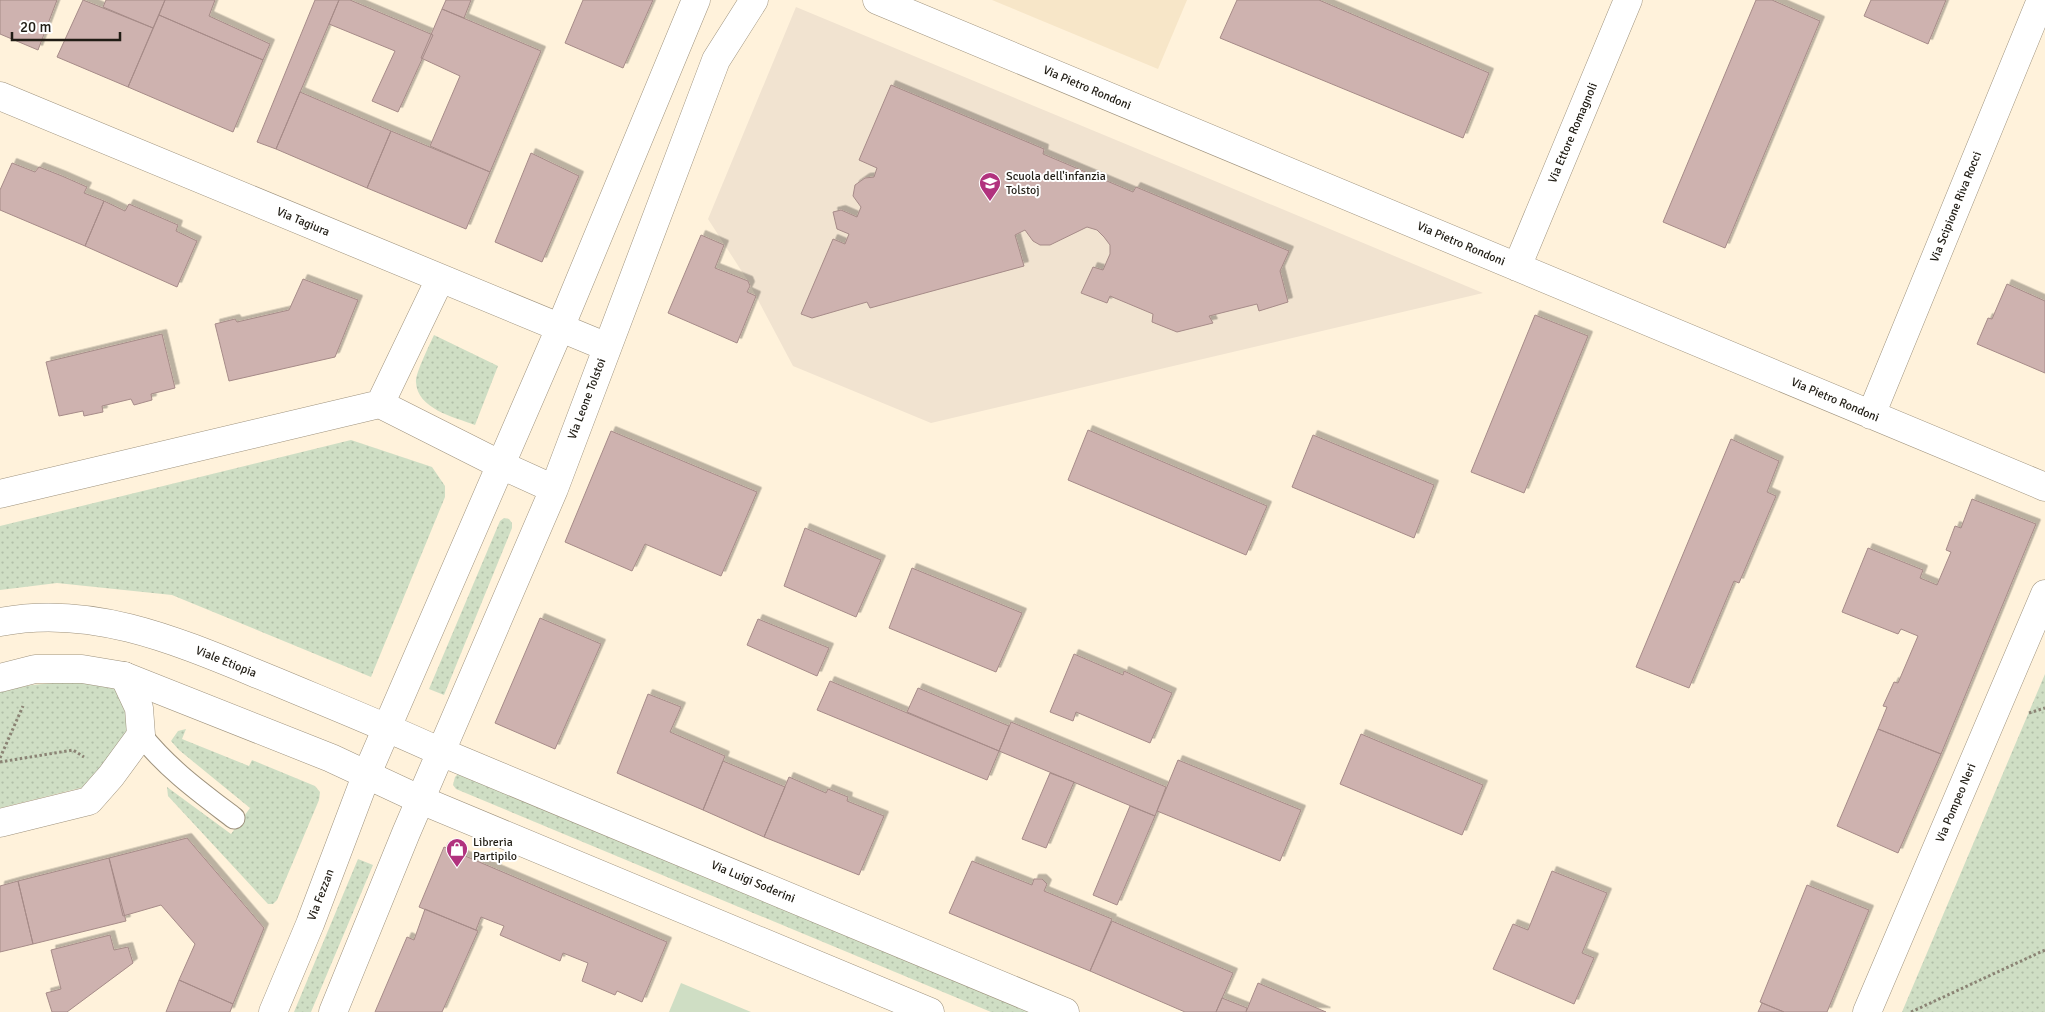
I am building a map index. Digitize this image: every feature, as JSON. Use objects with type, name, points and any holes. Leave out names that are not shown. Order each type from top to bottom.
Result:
[{"type":"street","points":[[366,776],[560,328],[696,0]]},
{"type":"street","name":"Via Leone Tolstoi","points":[[421,800],[554,489],[716,60],[754,0]]},
{"type":"street","name":"Via Pietro Rondoni","points":[[877,0],[2045,487]]},
{"type":"street","name":"Via Ettore Romagnoli","points":[[1517,267],[1628,0]]},
{"type":"street","name":"Via Scipione Riva Rocci","points":[[1871,415],[2040,0]]},
{"type":"street","name":"Via Tagiura","points":[[0,96],[607,347]]},
{"type":"street","points":[[380,404],[440,279]]},
{"type":"street","points":[[0,494],[380,404],[501,465],[554,489]]},
{"type":"street","name":"Via Pompeo Neri","points":[[1867,1012],[2045,594]]},
{"type":"street","name":"Viale Etiopia","points":[[0,622],[19,618],[85,618],[148,631],[388,727],[441,752]]},
{"type":"street","points":[[0,678],[35,669],[82,669],[124,676],[331,758],[366,776],[421,800],[930,1012]]},
{"type":"street","points":[[0,823],[89,801],[111,776],[141,735],[138,708],[124,676]]},
{"type":"street","name":"Via Luigi Soderini","points":[[441,752],[1065,1012]]},
{"type":"street","name":"Via Fezzan","points":[[273,1012],[310,924],[366,776]]},
{"type":"street","points":[[333,1012],[421,800]]},
{"type":"lane","points":[[141,735],[159,758],[234,818]]},
{"type":"path","points":[[0,758],[32,685],[35,669]]},
{"type":"path","points":[[0,762],[73,750],[88,760]]},
{"type":"path","points":[[1911,1012],[2045,950]]},
{"type":"shaded area","points":[[992,0],[1187,0],[1158,69]]},
{"type":"shaded area","name":"Scuola dell'infanzia Tolstoj","points":[[796,7],[1483,293],[931,423],[793,366],[748,281],[708,219]]},
{"type":"green space","points":[[434,335],[498,366],[475,425],[438,411],[423,399],[418,391],[416,378]]},
{"type":"green space","points":[[351,440],[432,467],[445,486],[445,497],[371,677],[172,595],[57,583],[0,590],[0,526]]},
{"type":"green space","points":[[504,518],[509,519],[512,523],[512,528],[444,695],[429,689],[500,521]]},
{"type":"green space","points":[[2045,674],[2045,1012],[1902,1012]]},
{"type":"green space","points":[[74,681],[113,687],[127,700],[132,729],[103,770],[84,787],[0,808],[0,691],[32,685]]},
{"type":"green space","points":[[186,729],[182,739],[249,766],[252,760],[315,786],[320,792],[319,800],[277,900],[273,904],[268,904],[168,796],[167,787],[231,834],[250,808],[179,750],[171,741],[178,731]]},
{"type":"green space","points":[[459,773],[1034,1012],[991,1012],[456,789],[453,785],[455,777]]},
{"type":"green space","points":[[358,859],[373,865],[311,1012],[294,1012]]},
{"type":"green space","points":[[681,983],[751,1012],[669,1012]]},
{"type":"building","points":[[0,0],[57,0],[38,50],[0,34]]},
{"type":"building","points":[[83,0],[153,28],[128,87],[57,57]]},
{"type":"building","points":[[106,0],[165,0],[153,28],[103,7]]},
{"type":"building","points":[[165,0],[215,0],[209,16],[270,44],[263,60],[159,15]]},
{"type":"building","points":[[315,0],[339,0],[276,149],[257,142]]},
{"type":"building","points":[[339,0],[350,0],[433,35],[398,112],[372,101],[395,51],[329,24]]},
{"type":"building","points":[[446,0],[471,0],[464,18],[442,9]]},
{"type":"building","points":[[583,0],[653,0],[623,68],[565,43]]},
{"type":"building","points":[[1237,0],[1319,0],[1489,73],[1463,138],[1220,38]]},
{"type":"building","points":[[1756,0],[1772,0],[1820,21],[1725,248],[1663,222]]},
{"type":"building","points":[[1871,0],[1946,0],[1928,44],[1864,16]]},
{"type":"building","points":[[442,9],[541,51],[490,172],[430,146],[460,76],[421,58]]},
{"type":"building","points":[[159,15],[263,60],[233,132],[128,87]]},
{"type":"building","points":[[891,85],[1044,149],[1043,154],[1133,192],[1136,187],[1289,251],[1280,271],[1288,302],[1259,311],[1257,304],[1209,316],[1213,323],[1177,332],[1152,322],[1153,314],[1110,296],[1107,303],[1081,293],[1093,267],[1103,270],[1110,254],[1110,245],[1104,237],[1097,230],[1087,227],[1050,245],[1040,245],[1033,241],[1025,230],[1015,235],[1024,266],[870,308],[867,302],[812,318],[801,314],[833,239],[845,244],[849,234],[837,229],[833,212],[841,210],[857,217],[861,207],[853,196],[855,185],[865,178],[874,177],[877,168],[859,160]]},
{"type":"building","points":[[300,92],[391,131],[367,188],[276,149]]},
{"type":"building","points":[[391,131],[490,172],[466,229],[367,188]]},
{"type":"building","points":[[531,153],[579,176],[542,262],[495,242]]},
{"type":"building","points":[[12,163],[35,172],[39,167],[62,176],[87,187],[84,193],[104,201],[85,246],[0,210],[0,190]]},
{"type":"building","points":[[104,201],[125,211],[129,204],[178,225],[176,231],[197,241],[177,287],[85,246]]},
{"type":"building","points":[[701,235],[724,245],[715,268],[748,281],[750,286],[747,292],[756,296],[737,343],[668,313]]},
{"type":"building","points":[[303,279],[358,300],[335,357],[229,381],[215,324],[235,319],[237,322],[289,310]]},
{"type":"building","points":[[2007,284],[2045,301],[2045,373],[1977,344],[1988,318],[1992,319]]},
{"type":"building","points":[[1535,315],[1588,336],[1524,493],[1471,472]]},
{"type":"building","points":[[162,334],[175,388],[151,394],[152,400],[134,405],[131,399],[102,406],[103,412],[84,416],[83,411],[59,416],[46,362]]},
{"type":"building","points":[[1088,430],[1267,506],[1246,555],[1068,480]]},
{"type":"building","points":[[611,431],[757,492],[721,576],[645,544],[632,571],[565,542]]},
{"type":"building","points":[[1313,435],[1434,485],[1414,538],[1292,487]]},
{"type":"building","points":[[1731,439],[1779,461],[1767,492],[1776,496],[1739,583],[1734,581],[1689,688],[1636,667]]},
{"type":"building","points":[[1972,499],[2036,524],[1941,754],[1878,729],[1887,707],[1883,706],[1894,682],[1898,683],[1918,636],[1901,629],[1898,634],[1842,612],[1868,548],[1923,570],[1920,578],[1937,585],[1951,552],[1946,550],[1955,526],[1961,528]]},
{"type":"building","points":[[805,528],[881,560],[856,617],[784,586]]},
{"type":"building","points":[[912,568],[1022,613],[996,672],[889,628]]},
{"type":"building","points":[[540,618],[601,644],[555,749],[495,723]]},
{"type":"building","points":[[758,619],[829,648],[817,676],[747,645]]},
{"type":"building","points":[[1074,654],[1123,675],[1124,671],[1172,693],[1150,743],[1076,712],[1073,721],[1050,712]]},
{"type":"building","points":[[830,681],[999,751],[987,780],[817,710]]},
{"type":"building","points":[[918,688],[1009,726],[999,751],[907,712]]},
{"type":"building","points":[[648,694],[681,707],[670,732],[725,756],[703,810],[617,773]]},
{"type":"building","points":[[1011,722],[1166,787],[1155,816],[999,751]]},
{"type":"building","points":[[1878,729],[1941,754],[1898,853],[1837,826]]},
{"type":"building","points":[[1361,734],[1483,785],[1462,835],[1340,784]]},
{"type":"building","points":[[1178,760],[1301,810],[1280,861],[1157,811]]},
{"type":"building","points":[[723,761],[785,787],[764,837],[703,810]]},
{"type":"building","points":[[1050,773],[1074,782],[1046,848],[1022,839]]},
{"type":"building","points":[[789,777],[826,793],[828,789],[848,797],[847,801],[884,816],[859,875],[764,837]]},
{"type":"building","points":[[1130,806],[1155,816],[1117,905],[1093,895]]},
{"type":"building","points":[[187,838],[264,928],[233,1004],[179,980],[195,944],[161,905],[123,916],[109,858]]},
{"type":"building","points":[[444,847],[667,942],[642,1002],[617,991],[615,995],[582,981],[588,963],[563,953],[560,961],[500,935],[504,926],[481,917],[476,930],[419,907]]},
{"type":"building","points":[[109,858],[126,921],[33,944],[18,881]]},
{"type":"building","points":[[972,861],[1032,885],[1034,879],[1042,879],[1047,884],[1044,891],[1112,919],[1090,971],[949,913]]},
{"type":"building","points":[[1552,871],[1607,893],[1582,953],[1594,958],[1574,1004],[1493,969],[1513,924],[1528,930]]},
{"type":"building","points":[[18,881],[33,944],[0,952],[0,886]]},
{"type":"building","points":[[1807,885],[1869,910],[1827,1012],[1784,1012],[1760,1002]]},
{"type":"building","points":[[425,909],[478,931],[442,1012],[375,1012],[407,937],[414,940]]},
{"type":"building","points":[[1112,921],[1233,973],[1216,1012],[1185,1012],[1090,971]]},
{"type":"building","points":[[110,935],[114,950],[128,947],[133,963],[67,1012],[52,1012],[46,993],[61,989],[51,950]]},
{"type":"building","points":[[179,980],[233,1004],[230,1012],[166,1012]]},
{"type":"building","points":[[1258,983],[1326,1012],[1246,1012]]},
{"type":"building","points":[[1222,998],[1247,1008],[1246,1012],[1216,1012]]},
{"type":"building","points":[[1762,1003],[1784,1012],[1758,1012]]},
{"type":"place","name":"Scuola dell'infanzia Tolstoj","points":[[990,202]]},
{"type":"place","name":"Libreria Partipilo","points":[[457,868]]}]
